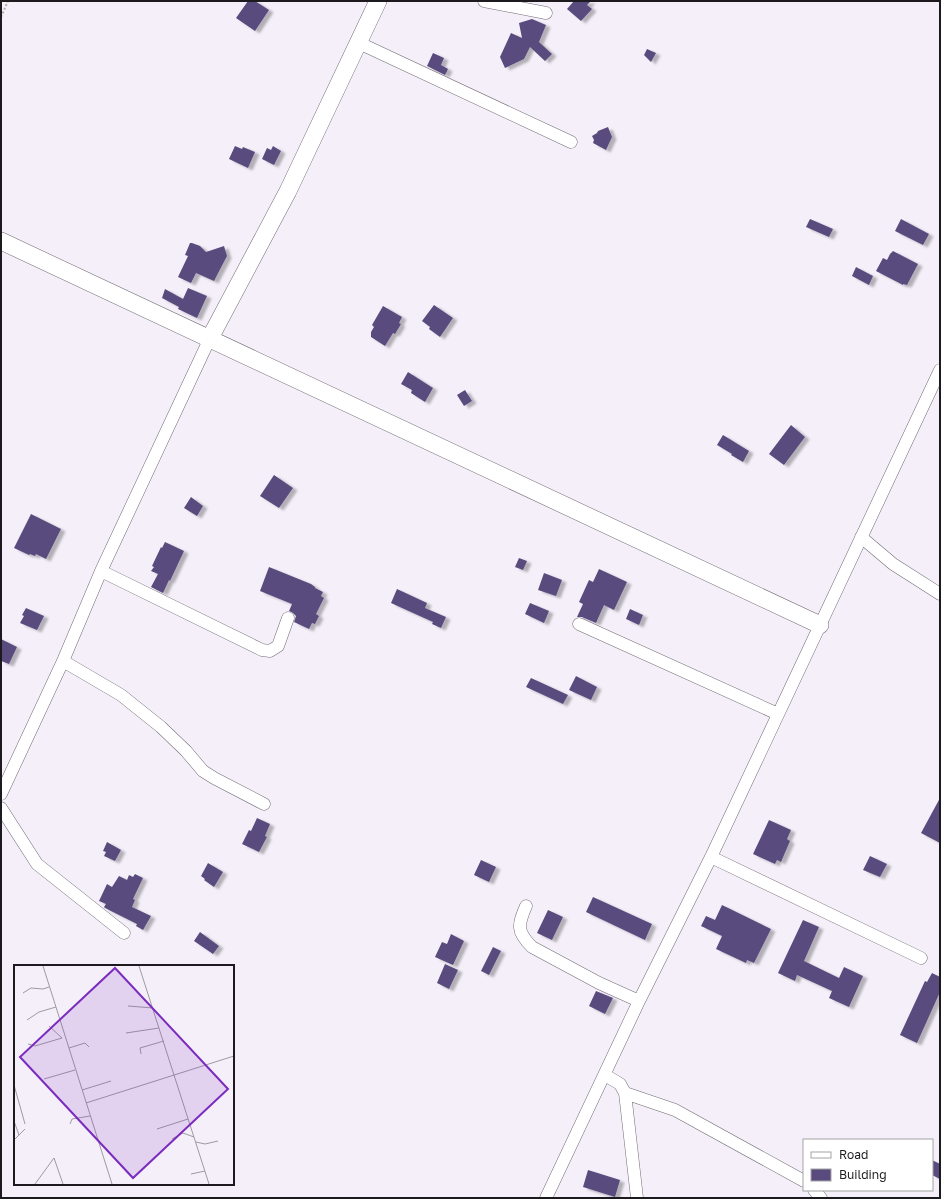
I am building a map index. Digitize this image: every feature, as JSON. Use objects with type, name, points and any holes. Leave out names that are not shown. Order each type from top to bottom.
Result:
[{"type":"street","points":[[1,794],[63,661],[101,571],[210,338],[288,191],[378,1]]},
{"type":"street","points":[[484,1],[546,13]]},
{"type":"street","points":[[359,43],[571,142]]},
{"type":"street","points":[[1,241],[820,625]]},
{"type":"street","points":[[546,1198],[639,1001],[711,857],[940,370]]},
{"type":"street","points":[[861,537],[893,564],[940,594]]},
{"type":"street","points":[[101,571],[262,650],[270,652],[278,646],[288,618]]},
{"type":"street","points":[[579,624],[778,714]]},
{"type":"street","points":[[63,661],[121,695],[161,727],[186,751],[203,771],[264,804]]},
{"type":"street","points":[[1,808],[37,864],[124,933]]},
{"type":"street","points":[[711,857],[921,958]]},
{"type":"street","points":[[526,906],[520,920],[520,931],[524,939],[532,947],[593,980],[639,1001]]},
{"type":"street","points":[[605,1075],[620,1084],[625,1093],[637,1198]]},
{"type":"street","points":[[625,1093],[675,1110],[803,1180]]},
{"type":"path","points":[[1,17],[8,1]]},
{"type":"building","points":[[248,1],[255,1],[269,10],[255,31],[236,18]]},
{"type":"building","points":[[574,1],[591,1],[587,5],[592,9],[581,21],[567,9]]},
{"type":"building","points":[[532,19],[546,25],[539,42],[552,54],[545,61],[530,47],[524,59],[505,68],[500,57],[511,33],[522,38],[519,23]]},
{"type":"building","points":[[647,49],[656,53],[651,62],[644,55]]},
{"type":"building","points":[[433,53],[444,58],[441,65],[448,69],[445,75],[427,66]]},
{"type":"building","points":[[608,127],[612,137],[606,150],[593,143],[594,140],[592,136],[598,131]]},
{"type":"building","points":[[235,146],[242,149],[243,147],[255,152],[248,168],[229,159]]},
{"type":"building","points":[[273,146],[281,151],[274,165],[262,159],[267,148],[271,150]]},
{"type":"building","points":[[810,219],[833,229],[829,237],[806,227]]},
{"type":"building","points":[[901,219],[929,234],[923,245],[895,231]]},
{"type":"building","points":[[190,243],[200,246],[206,252],[224,246],[227,256],[214,281],[196,273],[191,283],[178,277],[188,256],[185,255]]},
{"type":"building","points":[[893,251],[918,264],[907,285],[903,285],[876,271],[883,258],[887,260]]},
{"type":"building","points":[[856,267],[873,276],[869,285],[852,276]]},
{"type":"building","points":[[188,288],[207,296],[197,318],[178,309],[179,307],[162,298],[165,289],[183,299]]},
{"type":"building","points":[[434,305],[453,318],[440,337],[429,329],[430,327],[422,321]]},
{"type":"building","points":[[383,306],[402,317],[399,323],[401,324],[385,346],[371,337],[371,332],[374,327],[372,325]]},
{"type":"building","points":[[408,372],[433,388],[425,402],[411,393],[412,390],[401,384]]},
{"type":"building","points":[[465,390],[472,401],[464,406],[457,395]]},
{"type":"building","points":[[791,425],[805,437],[784,465],[769,454]]},
{"type":"building","points":[[723,435],[749,451],[743,462],[717,445]]},
{"type":"building","points":[[274,475],[293,488],[279,508],[260,496]]},
{"type":"building","points":[[191,497],[203,506],[197,516],[184,508]]},
{"type":"building","points":[[31,514],[61,529],[46,559],[36,554],[35,556],[29,555],[14,548]]},
{"type":"building","points":[[165,542],[184,551],[163,593],[151,587],[158,574],[151,571],[154,567],[152,566],[161,547],[162,548]]},
{"type":"building","points":[[519,558],[527,561],[523,570],[515,567]]},
{"type":"building","points":[[269,567],[311,584],[323,592],[321,596],[324,598],[316,614],[319,616],[315,624],[312,623],[309,629],[294,622],[296,616],[289,611],[292,604],[260,591]]},
{"type":"building","points":[[599,569],[627,582],[614,610],[604,605],[596,623],[582,617],[577,617],[583,604],[579,602],[589,580],[593,582]]},
{"type":"building","points":[[544,573],[562,580],[556,596],[538,590]]},
{"type":"building","points":[[397,589],[427,603],[425,608],[446,617],[441,628],[432,624],[433,622],[391,603]]},
{"type":"building","points":[[530,603],[549,611],[544,623],[525,614]]},
{"type":"building","points":[[26,608],[44,616],[37,630],[20,623]]},
{"type":"building","points":[[630,609],[643,615],[639,625],[626,619]]},
{"type":"building","points":[[1,639],[17,647],[9,664],[1,661]]},
{"type":"building","points":[[576,676],[597,687],[591,700],[569,690]]},
{"type":"building","points":[[531,678],[568,695],[563,704],[526,687]]},
{"type":"building","points":[[940,798],[940,843],[921,833]]},
{"type":"building","points":[[257,818],[270,824],[265,836],[267,837],[259,852],[242,844],[249,830],[251,831]]},
{"type":"building","points":[[769,820],[791,830],[787,839],[790,841],[781,862],[777,860],[775,864],[753,854]]},
{"type":"building","points":[[107,842],[121,850],[115,861],[104,856],[106,852],[103,851]]},
{"type":"building","points":[[870,856],[887,864],[880,877],[863,870]]},
{"type":"building","points":[[481,860],[496,867],[489,882],[474,875]]},
{"type":"building","points":[[208,863],[223,872],[214,887],[201,876]]},
{"type":"building","points":[[135,874],[143,878],[133,899],[135,900],[132,907],[151,916],[143,930],[136,926],[137,924],[105,908],[104,907],[106,904],[99,901],[107,884],[112,887],[119,876],[127,880],[129,875],[133,877]]},
{"type":"building","points":[[593,897],[652,924],[645,940],[586,912]]},
{"type":"building","points":[[722,905],[771,929],[754,963],[747,960],[746,963],[716,949],[722,936],[701,926],[706,916],[715,920]]},
{"type":"building","points":[[548,910],[563,917],[552,940],[537,933]]},
{"type":"building","points":[[803,920],[819,927],[804,961],[839,978],[844,967],[863,976],[849,1007],[829,998],[832,991],[797,975],[795,981],[778,973]]},
{"type":"building","points":[[200,932],[219,946],[213,954],[194,941]]},
{"type":"building","points":[[451,934],[464,941],[453,965],[435,957],[442,942],[447,944]]},
{"type":"building","points":[[493,947],[501,951],[489,975],[481,971]]},
{"type":"building","points":[[445,964],[458,970],[449,989],[437,983]]},
{"type":"building","points":[[932,973],[940,977],[940,992],[917,1043],[900,1035],[925,981],[927,982]]},
{"type":"building","points":[[596,991],[613,998],[605,1014],[589,1006]]},
{"type":"building","points":[[933,1160],[940,1164],[940,1179],[933,1176]]},
{"type":"building","points":[[588,1170],[620,1180],[615,1197],[583,1187]]}]
